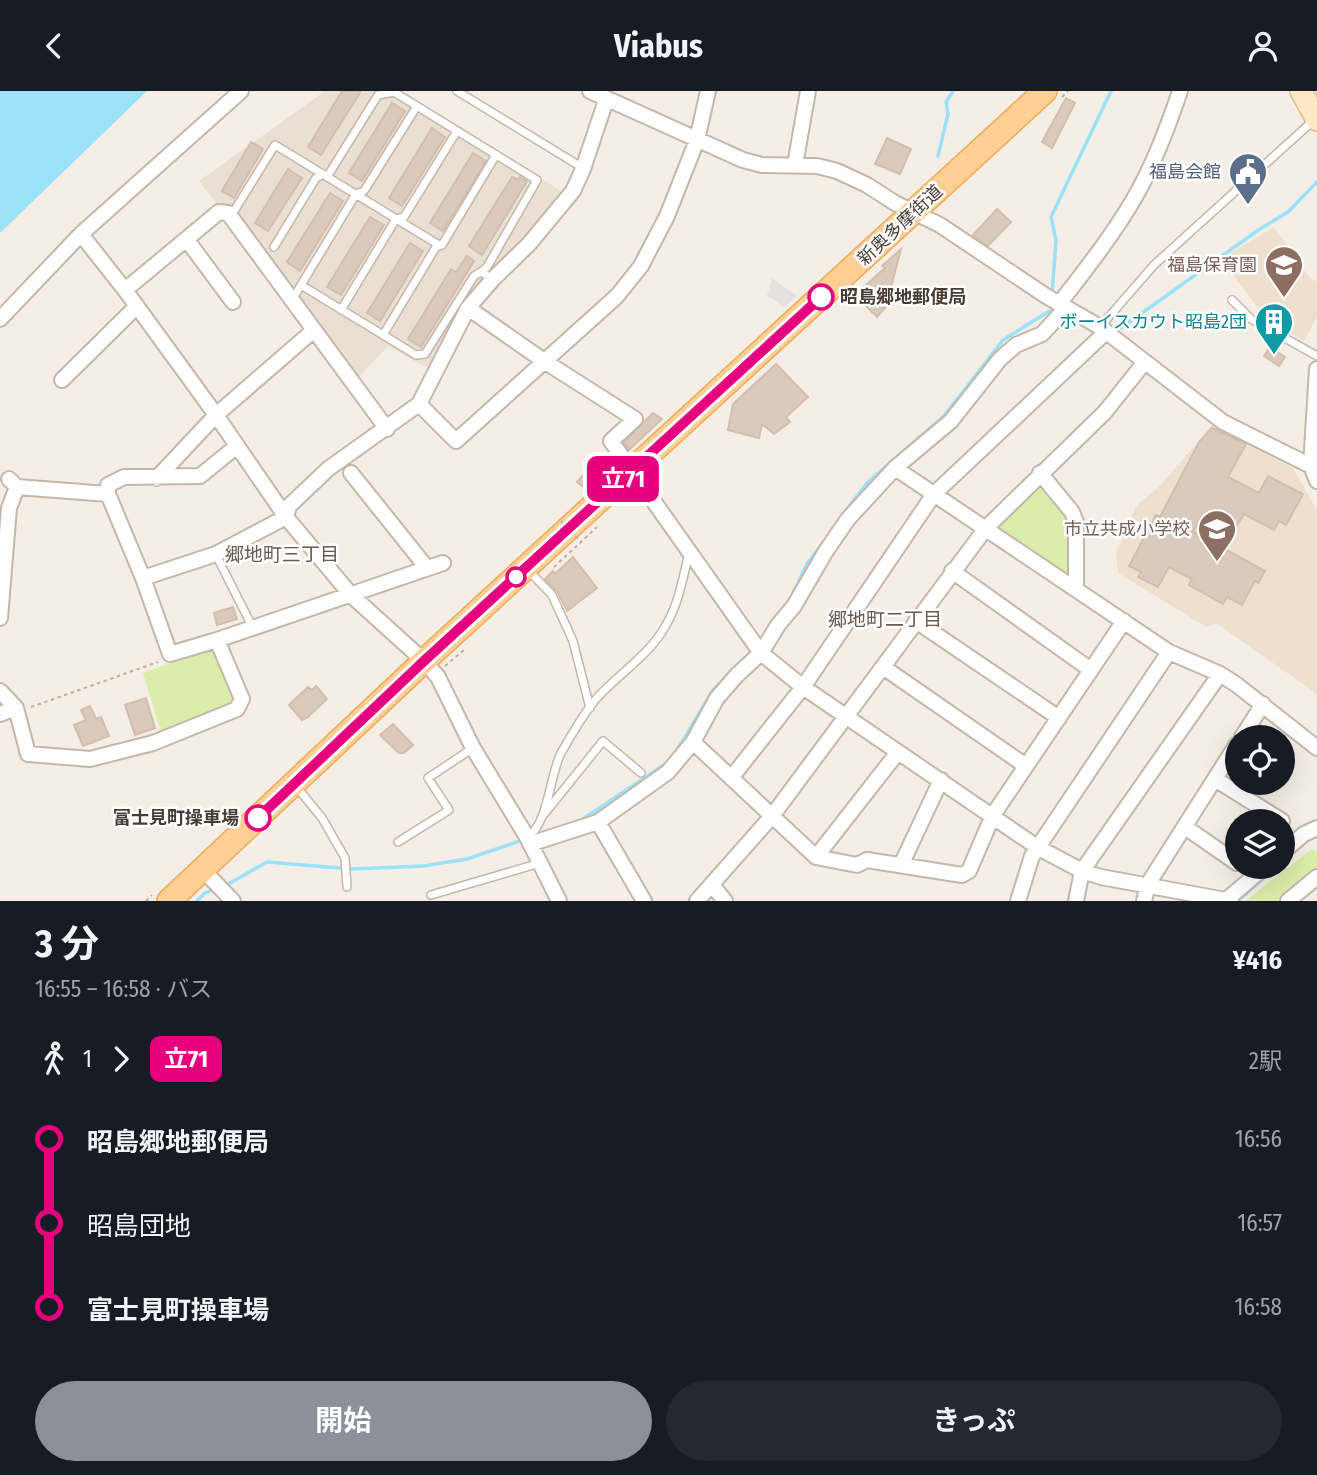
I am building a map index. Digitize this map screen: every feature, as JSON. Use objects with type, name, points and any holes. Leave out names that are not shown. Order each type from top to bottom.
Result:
[{"type":"main road","name":"新奥多摩街道","points":[[169,901],[219,886],[294,784],[424,661],[1045,91]]},
{"type":"main road","points":[[1301,91],[1317,118]]},
{"type":"street","points":[[0,319],[81,234],[241,91]]},
{"type":"street","points":[[590,91],[697,140],[762,165],[817,166],[837,171],[867,185],[940,225],[1103,330],[1223,422],[1314,468]]},
{"type":"street","points":[[419,404],[456,441],[617,296],[642,265],[667,216],[697,140],[708,91]]},
{"type":"street","points":[[795,165],[808,91]]},
{"type":"street","points":[[529,841],[598,822],[668,772],[693,742],[717,698],[794,606],[848,519],[895,468],[951,421],[1000,359],[1016,345],[1042,334],[1057,302],[1100,251],[1136,196],[1165,133],[1180,91]]},
{"type":"street","points":[[143,578],[216,554],[286,517],[289,506],[328,469],[419,404],[486,275],[529,244],[573,191],[606,100]]},
{"type":"street","points":[[125,290],[219,212],[228,213],[387,429]]},
{"type":"street","points":[[84,238],[216,415],[286,517],[351,595],[438,677],[473,748],[529,841],[559,901]]},
{"type":"street","points":[[187,240],[233,302]]},
{"type":"street","points":[[62,380],[137,306]]},
{"type":"street","points":[[468,308],[635,419],[611,441],[758,648],[803,687],[1037,847],[1082,871],[1228,901],[1252,879]]},
{"type":"street","points":[[157,478],[216,415],[314,330]]},
{"type":"street","points":[[731,778],[803,687],[934,493],[1103,330]]},
{"type":"street","points":[[697,901],[772,816],[986,528],[1105,412],[1144,363]]},
{"type":"street","points":[[1317,369],[1314,468],[1317,481]]},
{"type":"street","points":[[237,446],[200,476],[124,477],[108,485],[108,494],[143,578],[170,655],[443,563]]},
{"type":"street","points":[[895,468],[1169,652],[1220,674],[1263,704],[1317,748]]},
{"type":"street","points":[[351,473],[427,568]]},
{"type":"street","points":[[1040,473],[1072,512],[1076,522],[1076,588]]},
{"type":"street","points":[[0,618],[4,507],[13,483],[108,494]]},
{"type":"street","points":[[952,571],[1091,670]]},
{"type":"street","points":[[916,621],[1059,718]]},
{"type":"street","points":[[693,742],[816,857],[857,865],[867,860],[962,875],[969,871],[993,815],[1124,621]]},
{"type":"street","points":[[0,691],[17,710],[28,754],[90,759],[153,743],[237,709],[242,699],[217,640]]},
{"type":"street","points":[[1018,901],[1037,847],[1169,652]]},
{"type":"street","points":[[883,667],[1026,766]]},
{"type":"street","points":[[1076,901],[1082,871],[1220,674]]},
{"type":"street","points":[[1250,725],[1263,704]]},
{"type":"street","points":[[0,714],[17,710]]},
{"type":"street","points":[[816,857],[898,752]]},
{"type":"street","points":[[1144,901],[1148,884],[1225,763]]},
{"type":"street","points":[[1215,779],[1263,809]]},
{"type":"street","points":[[901,865],[940,781]]},
{"type":"street","points":[[598,822],[644,901]]},
{"type":"street","points":[[1185,827],[1225,855]]},
{"type":"street","points":[[1295,843],[1311,831]]},
{"type":"street","points":[[1288,901],[1317,877]]},
{"type":"street","points":[[712,885],[725,901]]},
{"type":"lane","points":[[457,91],[583,169]]},
{"type":"lane","points":[[274,247],[316,178],[325,175],[378,95],[394,92],[537,180],[486,267],[486,275],[474,276],[425,354],[416,355],[300,285]]},
{"type":"lane","points":[[292,300],[356,194],[364,191],[417,106]]},
{"type":"lane","points":[[1103,330],[1154,265],[1317,118]]},
{"type":"lane","points":[[341,310],[396,219],[404,217],[457,131]]},
{"type":"lane","points":[[230,217],[275,145],[439,245]]},
{"type":"lane","points":[[383,335],[496,155]]},
{"type":"lane","points":[[1232,300],[1251,319],[1317,356]]},
{"type":"lane","points":[[529,841],[541,817],[560,755],[595,700],[648,651],[666,626],[678,598],[690,549]]},
{"type":"lane","points":[[216,554],[253,628]]},
{"type":"lane","points":[[526,568],[552,595],[573,641],[590,708]]},
{"type":"lane","points":[[541,817],[603,741],[641,773]]},
{"type":"lane","points":[[398,842],[449,810],[428,778],[473,748]]},
{"type":"lane","points":[[294,784],[322,818],[345,858],[347,887]]},
{"type":"lane","points":[[431,895],[540,863]]},
{"type":"path","points":[[561,521],[580,541]]},
{"type":"path","points":[[17,710],[172,657],[170,655]]},
{"type":"shaded area","points":[[325,91],[400,91],[563,192],[429,369],[388,346],[357,379],[199,181]]},
{"type":"shaded area","name":"福島保育園","points":[[1274,227],[1309,277],[1317,282],[1317,317],[1304,341],[1267,320],[1221,259]]},
{"type":"shaded area","points":[[772,278],[797,296],[785,307],[767,296]]},
{"type":"shaded area","name":"市立共成小学校","points":[[1213,424],[1293,468],[1317,510],[1317,694],[1216,623],[1206,627],[1118,573],[1116,553],[1137,505],[1161,485]]},
{"type":"green space","points":[[1040,482],[1068,513],[1071,523],[1069,576],[1001,531],[999,523]]},
{"type":"green space","points":[[213,648],[236,700],[232,706],[161,732],[143,673]]},
{"type":"green space","points":[[1312,849],[1317,852],[1317,868],[1278,901],[1245,901],[1273,879],[1295,879],[1295,862]]},
{"type":"water","points":[[0,91],[147,91],[0,233]]},
{"type":"building","points":[[342,91],[361,91],[321,155],[308,147]]},
{"type":"building","points":[[1066,98],[1075,103],[1052,148],[1042,142]]},
{"type":"building","points":[[392,103],[405,111],[362,181],[349,173]]},
{"type":"building","points":[[432,128],[445,137],[402,206],[389,198]]},
{"type":"building","points":[[887,138],[911,149],[900,174],[875,164]]},
{"type":"building","points":[[251,142],[263,149],[234,198],[222,191]]},
{"type":"building","points":[[473,153],[486,161],[443,231],[430,223]]},
{"type":"building","points":[[288,169],[302,178],[268,231],[255,223]]},
{"type":"building","points":[[512,177],[527,181],[482,255],[469,246]]},
{"type":"building","points":[[330,193],[343,201],[300,271],[287,262]]},
{"type":"building","points":[[997,209],[1011,222],[988,246],[973,235]]},
{"type":"building","points":[[370,217],[384,225],[341,295],[327,287]]},
{"type":"building","points":[[410,243],[423,251],[380,321],[367,313]]},
{"type":"building","points":[[901,249],[886,307],[877,317],[855,295],[885,268],[882,266]]},
{"type":"building","points":[[467,256],[474,261],[421,347],[408,339],[451,269],[456,272]]},
{"type":"building","name":"ボーイスカウト昭島2団","points":[[1270,347],[1285,357],[1279,366],[1264,356]]},
{"type":"building","points":[[776,364],[808,397],[786,417],[790,422],[774,434],[762,424],[759,438],[728,430],[733,404]]},
{"type":"building","points":[[653,413],[662,419],[629,450],[624,442]]},
{"type":"building","points":[[1212,428],[1246,444],[1228,477],[1259,493],[1268,476],[1303,494],[1286,525],[1279,521],[1274,530],[1244,514],[1230,532],[1202,516],[1193,532],[1265,571],[1258,583],[1255,581],[1242,605],[1227,597],[1223,604],[1189,585],[1192,579],[1169,567],[1158,587],[1138,577],[1141,572],[1129,566],[1156,515],[1160,517],[1199,442]]},
{"type":"building","points":[[598,463],[606,472],[587,490],[577,482],[593,464]]},
{"type":"building","points":[[573,557],[597,588],[567,611],[557,591],[545,579],[553,571],[555,574]]},
{"type":"building","points":[[233,607],[237,619],[217,625],[214,613]]},
{"type":"building","points":[[316,686],[327,699],[302,720],[289,705],[308,687],[312,690]]},
{"type":"building","points":[[146,698],[155,728],[135,735],[125,705]]},
{"type":"building","points":[[90,706],[96,719],[101,717],[109,736],[83,746],[74,725],[86,720],[81,710]]},
{"type":"building","points":[[393,724],[413,745],[404,753],[399,753],[380,735]]},
{"type":"waterway","points":[[938,156],[948,114],[946,102],[953,91]]},
{"type":"waterway","points":[[1052,295],[1056,240],[1051,217],[1111,91]]},
{"type":"waterway","points":[[1121,328],[1288,212],[1317,182]]},
{"type":"waterway","points":[[844,513],[867,483],[944,416],[1003,340],[1051,310],[1052,302]]},
{"type":"waterway","points":[[789,602],[807,564],[832,531]]},
{"type":"waterway","points":[[676,752],[714,689],[726,678]]},
{"type":"waterway","points":[[583,819],[667,763]]},
{"type":"waterway","points":[[223,887],[267,862],[352,869],[423,866],[467,859],[523,840]]},
{"type":"waterway","points":[[1238,901],[1263,879]]},
{"type":"waterway","points":[[197,901],[205,893],[215,889]]},
{"type":"bus line","name":"立71","points":[[258,818],[424,661],[821,297]]},
{"type":"place","name":"福島会館","points":[[1248,206]]},
{"type":"place","name":"昭島郷地郵便局","points":[[821,297]]},
{"type":"place","name":"福島保育園","points":[[1284,299]]},
{"type":"place","name":"ボーイスカウト昭島2団","points":[[1274,356]]},
{"type":"place","name":"市立共成小学校","points":[[1217,563]]},
{"type":"place","name":"富士見町操車場","points":[[258,818]]},
{"type":"district","name":"郷地町三丁目","points":[[282,554]]},
{"type":"district","name":"郷地町二丁目","points":[[885,619]]}]
